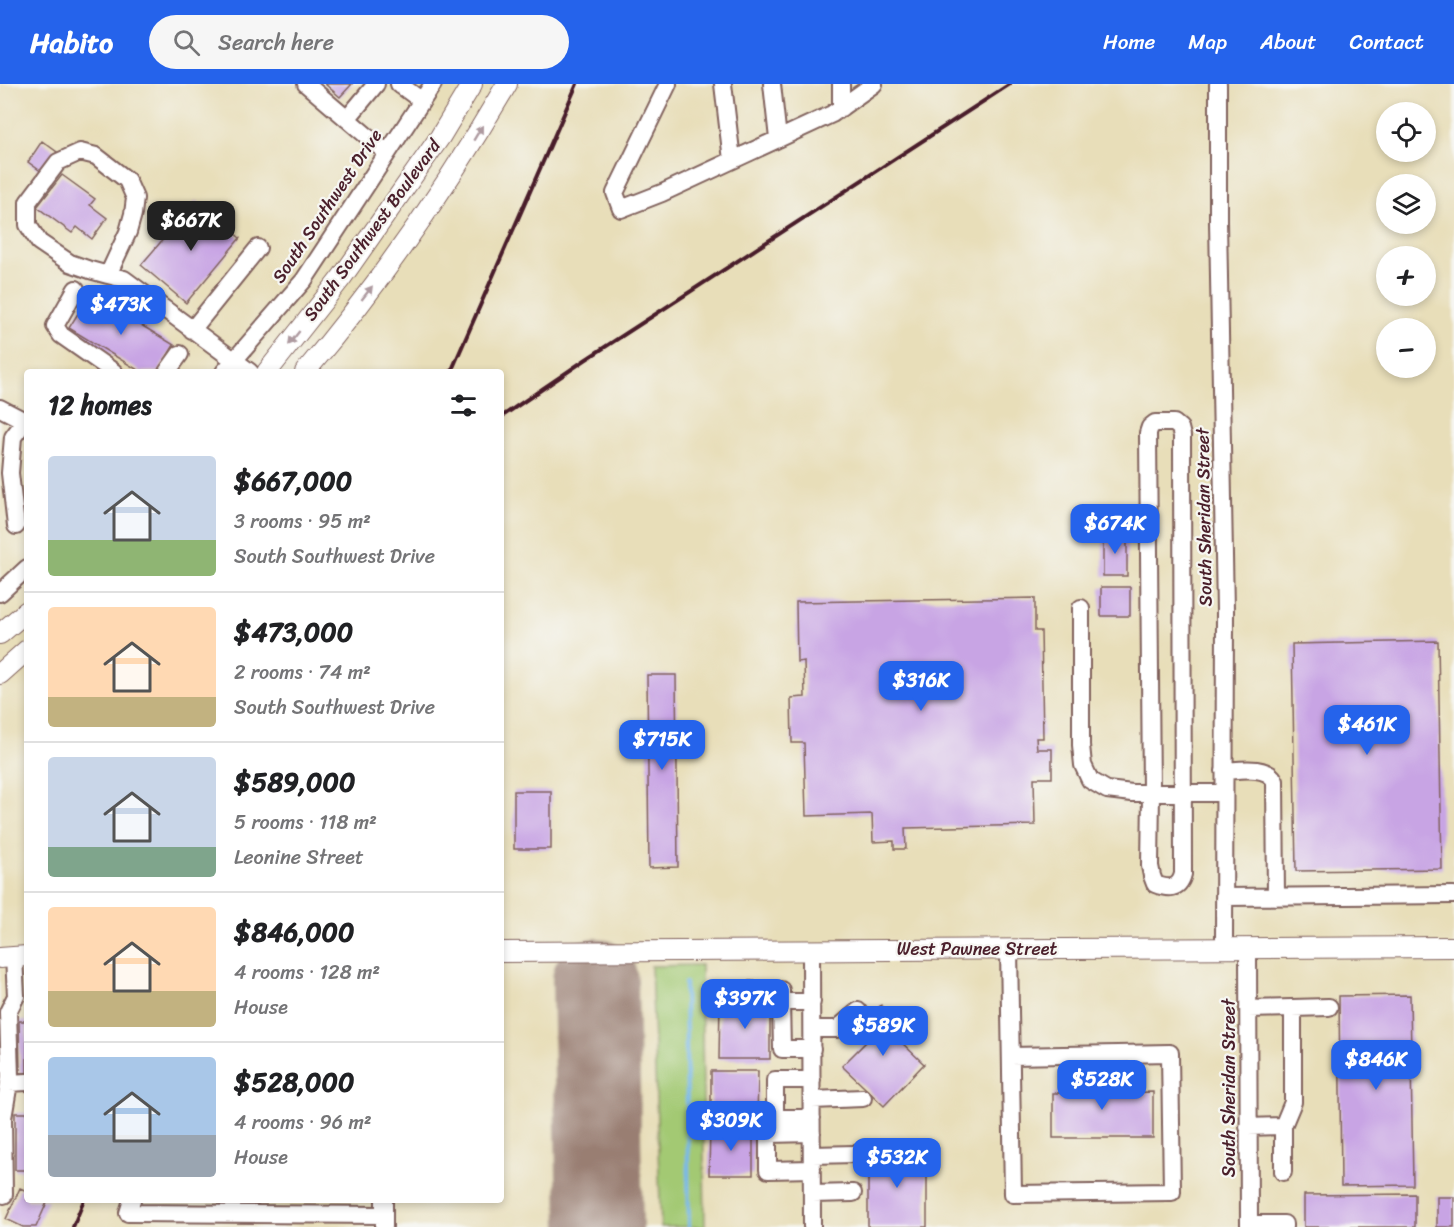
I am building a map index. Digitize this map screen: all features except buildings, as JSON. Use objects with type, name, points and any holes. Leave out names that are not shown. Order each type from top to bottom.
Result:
[{"type":"main road","name":"South Southwest Boulevard","points":[[269,369],[342,277],[440,137],[472,84]]},
{"type":"main road","name":"South Southwest Boulevard","points":[[307,369],[394,259],[475,139],[507,84]]},
{"type":"main road","points":[[0,634],[24,614]]},
{"type":"main road","points":[[0,674],[24,653]]},
{"type":"main road","name":"West Pawnee Street","points":[[504,952],[1454,947]]},
{"type":"street","points":[[306,84],[387,153]]},
{"type":"street","points":[[347,119],[376,84]]},
{"type":"street","points":[[399,84],[422,101]]},
{"type":"street","name":"South Southwest Drive","points":[[230,366],[304,280],[432,84]]},
{"type":"street","points":[[668,84],[615,193],[621,209],[662,193],[832,114],[874,84]]},
{"type":"street","points":[[723,84],[732,160]]},
{"type":"street","points":[[772,84],[778,139]]},
{"type":"street","points":[[841,84],[841,108]]},
{"type":"street","name":"South Sheridan Street","points":[[1218,84],[1225,612],[1224,948]]},
{"type":"street","points":[[108,275],[128,232],[135,198],[127,180],[96,156],[80,152],[58,162],[28,202],[28,225],[39,242],[70,263],[108,275],[124,279],[192,330],[230,366]]},
{"type":"street","points":[[192,330],[258,248]]},
{"type":"street","points":[[76,289],[55,326],[61,335],[110,369]]},
{"type":"street","points":[[169,369],[180,354]]},
{"type":"street","points":[[0,408],[24,420]]},
{"type":"street","points":[[1164,422],[1174,423],[1180,428],[1182,436],[1183,793],[1183,874],[1181,882],[1175,886],[1164,887],[1155,884],[1150,866],[1152,793],[1148,433],[1150,427],[1155,423],[1164,422]]},
{"type":"street","points":[[16,526],[10,473],[13,437],[24,423]]},
{"type":"street","points":[[0,593],[24,571]]},
{"type":"street","points":[[1081,608],[1081,744],[1083,765],[1090,780],[1107,790],[1132,793],[1224,793]]},
{"type":"street","points":[[1224,771],[1264,771],[1272,774],[1275,781],[1276,897]]},
{"type":"street","points":[[1224,897],[1454,895]]},
{"type":"street","name":"South Sheridan Street","points":[[1248,948],[1249,1226]]},
{"type":"street","points":[[1009,949],[1013,1194],[1172,1192],[1170,1053],[1011,1056]]},
{"type":"street","points":[[812,950],[812,1227]]},
{"type":"street","points":[[4,1195],[3,1118],[10,1077],[8,1012],[19,1004],[16,996],[14,957]]},
{"type":"street","points":[[717,990],[781,990],[782,1049],[812,1049]]},
{"type":"street","points":[[781,1002],[812,1002]]},
{"type":"street","points":[[1248,1009],[1329,1007]]},
{"type":"street","points":[[1283,1172],[1283,1126],[1293,1102],[1293,1009]]},
{"type":"street","points":[[812,1029],[837,1029],[858,1011]]},
{"type":"street","points":[[812,1080],[775,1080],[775,1118],[812,1126]]},
{"type":"street","points":[[9,1083],[24,1082]]},
{"type":"street","points":[[812,1100],[863,1098]]},
{"type":"street","points":[[812,1126],[768,1134],[768,1170],[855,1154]]},
{"type":"street","points":[[1248,1127],[1283,1126]]},
{"type":"street","points":[[812,1194],[853,1192]]},
{"type":"street","points":[[131,1203],[128,1213],[384,1214]]},
{"type":"street","points":[[1249,1226],[1284,1224],[1284,1227]]},
{"type":"green space","points":[[701,965],[705,1227],[661,1227],[651,966]]},
{"type":"waterway","points":[[685,983],[689,1227]]},
{"type":"runway","points":[[595,981],[600,1227]]},
{"type":"railway","points":[[452,369],[577,84]]},
{"type":"railway","points":[[504,415],[1010,84]]},
{"type":"railway","points":[[73,1227],[83,1203]]}]
